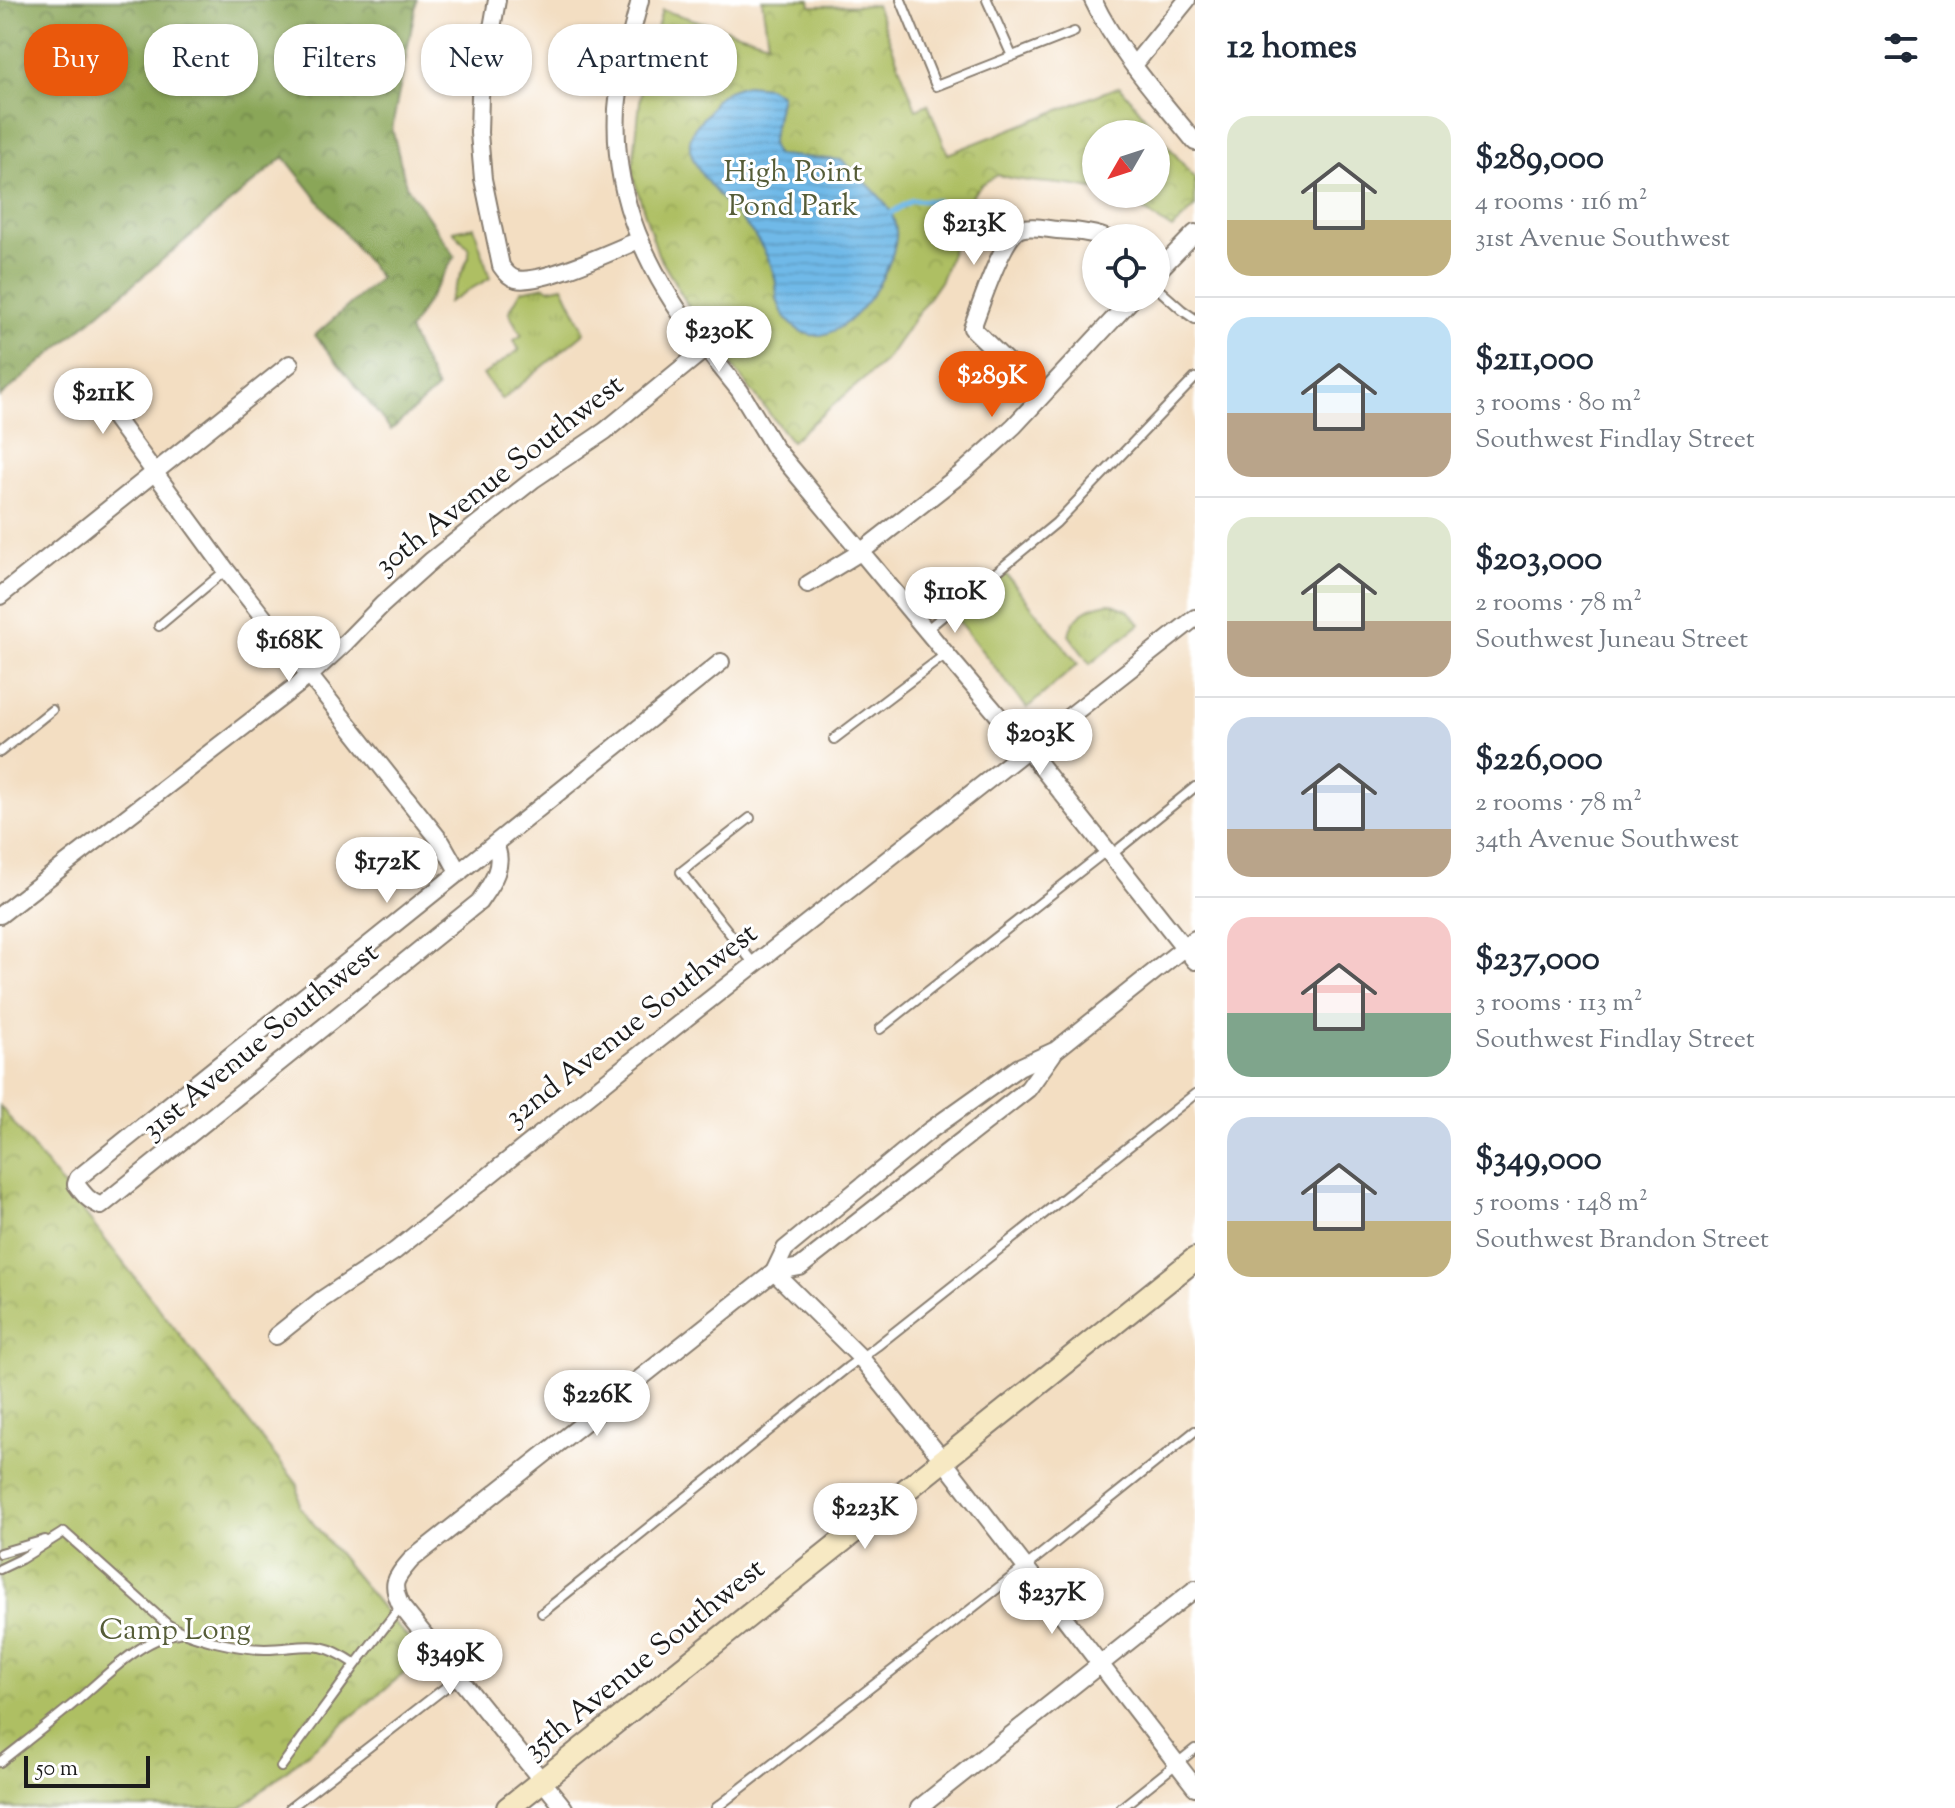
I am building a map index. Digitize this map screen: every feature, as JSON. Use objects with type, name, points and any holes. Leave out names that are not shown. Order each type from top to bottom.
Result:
[{"type":"main road","name":"35th Avenue Southwest","points":[[508,1808],[1195,1259]]},
{"type":"street","points":[[497,0],[480,96],[479,133],[483,179],[501,266],[514,279],[528,279],[563,271],[639,240]]},
{"type":"street","points":[[640,0],[624,64],[617,109],[620,168],[639,240],[653,271],[704,351],[740,391],[774,447],[1028,749],[1108,853],[1189,943],[1195,961]]},
{"type":"street","points":[[1093,0],[1105,24],[1134,65],[1195,142]]},
{"type":"street","points":[[1134,65],[1187,0]]},
{"type":"street","points":[[1041,395],[972,328],[1003,249],[1020,229],[1082,232]]},
{"type":"street","points":[[1170,259],[1195,233]]},
{"type":"street","points":[[808,584],[862,551],[971,465],[1014,426],[1120,312]]},
{"type":"street","name":"30th Avenue Southwest","points":[[0,915],[309,676],[432,560],[534,479],[605,431],[704,351]]},
{"type":"street","points":[[0,596],[290,364]]},
{"type":"street","points":[[87,380],[226,570],[442,843],[459,873]]},
{"type":"street","name":"32nd Avenue Southwest","points":[[276,1336],[321,1300],[395,1251],[1195,618]]},
{"type":"street","name":"31st Avenue Southwest","points":[[494,844],[499,852],[499,865],[479,902],[101,1206],[90,1202],[76,1184],[78,1178],[459,873],[494,844],[721,662]]},
{"type":"street","points":[[564,1808],[398,1599],[395,1582],[400,1572],[411,1560],[774,1272],[785,1249],[929,1131],[1019,1067],[1056,1050],[1189,943]]},
{"type":"street","points":[[774,1272],[800,1267],[1028,1089],[1056,1050]]},
{"type":"street","points":[[774,1272],[861,1358],[1195,1787]]},
{"type":"street","points":[[919,1808],[1195,1589]]},
{"type":"lane","points":[[901,0],[936,86],[1074,32]]},
{"type":"lane","points":[[987,0],[1012,56]]},
{"type":"lane","points":[[1170,298],[1195,319]]},
{"type":"lane","points":[[926,630],[1056,523],[1195,378]]},
{"type":"lane","points":[[159,626],[226,570]]},
{"type":"lane","points":[[834,739],[946,654]]},
{"type":"lane","points":[[0,752],[52,710]]},
{"type":"lane","points":[[880,1029],[1195,787]]},
{"type":"lane","points":[[750,818],[681,872],[754,964]]},
{"type":"lane","points":[[542,1613],[1195,1094]]},
{"type":"lane","points":[[716,1808],[1195,1431]]},
{"type":"lane","points":[[0,1553],[64,1532]]},
{"type":"lane","points":[[0,1569],[64,1532]]},
{"type":"lane","points":[[64,1532],[180,1633]]},
{"type":"lane","points":[[281,1767],[331,1701],[398,1599]]},
{"type":"lane","points":[[0,1762],[133,1655],[156,1639],[168,1635],[180,1633],[263,1649],[318,1646],[330,1648],[356,1664]]},
{"type":"lane","points":[[290,1808],[459,1677]]},
{"type":"lane","points":[[1121,1808],[1195,1749]]},
{"type":"green space","points":[[0,0],[417,0],[405,61],[405,24],[274,24],[274,96],[398,96],[392,128],[406,185],[455,256],[409,331],[437,389],[391,430],[315,335],[380,278],[284,157],[0,397]]},
{"type":"green space","name":"High Point Pond Park","points":[[762,0],[810,0],[811,6],[876,5],[916,109],[928,104],[948,154],[1120,86],[1147,120],[1082,120],[1082,187],[998,175],[982,184],[973,194],[941,280],[885,361],[791,441],[697,321],[658,254],[632,174],[641,96],[737,96],[737,33],[768,42]]},
{"type":"green space","name":"High Point Pond Park","points":[[662,10],[708,24],[658,24]]},
{"type":"green space","name":"High Point Pond Park","points":[[1170,148],[1195,179],[1195,207],[1172,229],[1170,224],[1164,224],[1140,208],[1170,208]]},
{"type":"green space","points":[[474,227],[490,278],[448,302],[469,257],[469,249],[453,231]]},
{"type":"green space","points":[[545,286],[549,289],[563,286],[585,332],[502,400],[483,375],[519,350],[514,340],[522,335],[510,312],[521,291]]},
{"type":"green space","points":[[1005,573],[1078,664],[1027,708],[952,613]]},
{"type":"green space","points":[[1110,603],[1128,610],[1140,624],[1090,664],[1069,635],[1071,628],[1084,612]]},
{"type":"green space","name":"Camp Long","points":[[0,1106],[298,1485],[300,1507],[395,1624],[425,1656],[241,1808],[0,1808]]},
{"type":"water","points":[[746,85],[768,87],[781,95],[771,144],[776,155],[842,160],[869,185],[893,218],[896,234],[893,251],[879,285],[855,316],[826,334],[805,333],[786,318],[778,302],[776,281],[762,247],[704,178],[691,152],[690,141],[695,127],[720,96],[737,96],[737,88]]},
{"type":"waterway","points":[[891,213],[912,200],[937,201]]}]
